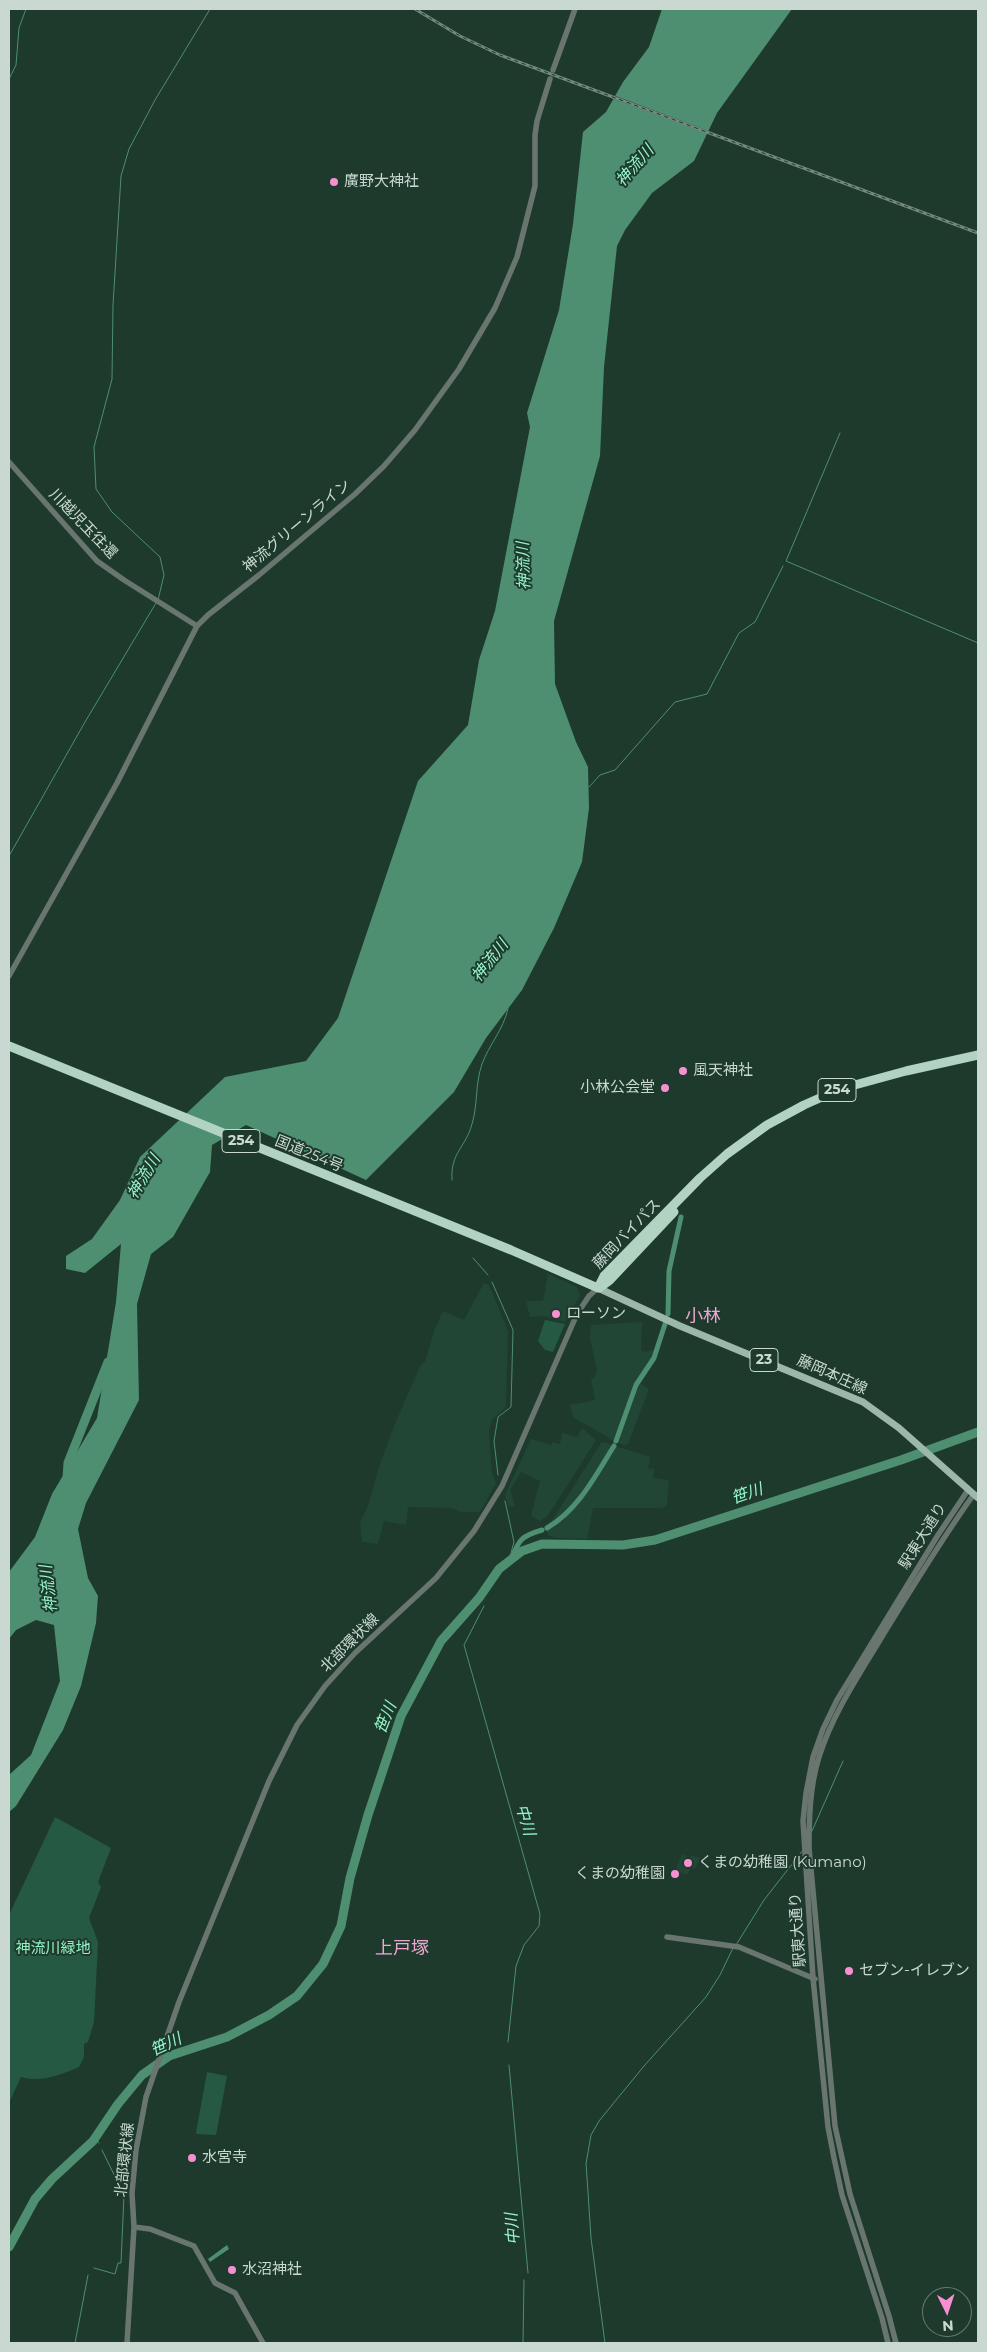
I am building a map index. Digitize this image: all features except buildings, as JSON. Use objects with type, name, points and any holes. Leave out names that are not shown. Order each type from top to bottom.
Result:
[{"type":"highway","name":"国道254号","points":[[9,1046],[598,1288]]},
{"type":"highway","name":"藤岡バイパス","points":[[598,1288],[604,1276],[616,1262],[713,1166],[741,1142],[768,1125],[798,1108],[840,1089],[874,1079],[978,1055]]},
{"type":"main road","name":"藤岡本庄線","points":[[598,1288],[680,1326],[848,1395],[881,1414],[973,1494]]},
{"type":"street","points":[[553,70],[575,9]]},
{"type":"street","name":"神流グリーンライン","points":[[9,976],[117,783],[197,626],[379,472],[415,430],[460,369],[495,308],[517,257],[535,186],[535,135],[537,121],[550,79]]},
{"type":"street","name":"川越児玉往還","points":[[9,462],[97,561],[197,626]]},
{"type":"street","name":"北部環状線","points":[[127,2343],[134,2227],[132,2193],[136,2150],[146,2097],[179,2002],[269,1781],[297,1725],[311,1704],[343,1665],[436,1578],[474,1531],[502,1486],[577,1314],[587,1299],[598,1288]]},
{"type":"street","name":"駅東大通り","points":[[888,2343],[882,2318],[842,2195],[828,2127],[813,1978],[803,1821],[813,1757],[823,1729],[837,1700],[938,1535],[973,1494]]},
{"type":"street","name":"駅東大通り","points":[[896,2343],[850,2194],[836,2134],[809,1848],[811,1794],[819,1758],[842,1703],[943,1538],[973,1494]]},
{"type":"street","points":[[667,1937],[739,1947],[822,1982]]},
{"type":"street","points":[[134,2227],[150,2229],[194,2246],[215,2283],[234,2293],[263,2343]]},
{"type":"shaded area","points":[[548,1274],[577,1287],[580,1296],[565,1322],[543,1316],[530,1317],[526,1301],[543,1301]]},
{"type":"shaded area","points":[[484,1283],[489,1285],[508,1331],[506,1408],[492,1419],[489,1431],[492,1474],[496,1483],[480,1512],[460,1512],[452,1508],[408,1507],[406,1525],[384,1521],[378,1544],[362,1542],[360,1522],[368,1506],[379,1467],[394,1426],[421,1364],[425,1362],[435,1328],[443,1311],[464,1320]]},
{"type":"shaded area","points":[[642,1322],[641,1350],[645,1352],[656,1349],[647,1370],[635,1385],[614,1441],[573,1417],[570,1405],[595,1400],[591,1379],[594,1378],[597,1371],[590,1338],[591,1325]]},
{"type":"shaded area","points":[[639,1383],[649,1389],[628,1444],[624,1445],[616,1442]]},
{"type":"shaded area","points":[[582,1428],[596,1440],[547,1517],[539,1521],[531,1516],[540,1481],[521,1472],[510,1490],[515,1506],[509,1507],[505,1495],[531,1439],[551,1445],[553,1442],[560,1444],[562,1433],[577,1437]]},
{"type":"shaded area","points":[[605,1442],[613,1446],[582,1495],[550,1524],[601,1443]]},
{"type":"shaded area","points":[[615,1446],[651,1457],[648,1468],[654,1469],[653,1478],[669,1480],[667,1505],[662,1508],[593,1508],[587,1539],[557,1538],[548,1535],[546,1529],[566,1514],[584,1496]]},
{"type":"shaded area","name":"くまの幼稚園 (Kumano)","points":[[682,1854],[689,1858],[691,1855],[700,1858],[695,1869],[691,1867],[687,1875],[675,1870]]},
{"type":"green space","points":[[545,1320],[565,1324],[553,1352],[545,1350],[538,1341]]},
{"type":"green space","name":"神流川緑地","points":[[55,1817],[111,1848],[98,1882],[101,1887],[89,1918],[98,1942],[94,2022],[88,2042],[84,2044],[84,2057],[79,2067],[43,2079],[21,2077],[9,2103],[9,1915]]},
{"type":"green space","points":[[207,2072],[227,2076],[216,2135],[196,2133]]},
{"type":"water","points":[[662,9],[792,9],[717,113],[694,161],[652,193],[625,230],[617,246],[604,367],[600,456],[554,621],[555,684],[576,742],[588,767],[589,808],[582,862],[554,928],[522,990],[486,1038],[454,1092],[366,1180],[246,1125],[212,1145],[210,1172],[173,1237],[151,1254],[137,1304],[139,1400],[86,1503],[78,1529],[88,1578],[98,1596],[96,1623],[81,1686],[63,1730],[16,1806],[9,1812],[9,1775],[31,1755],[60,1681],[54,1625],[36,1620],[16,1630],[9,1639],[9,1572],[35,1537],[52,1494],[97,1418],[116,1302],[121,1244],[85,1273],[66,1269],[66,1256],[92,1239],[120,1200],[140,1157],[225,1077],[306,1061],[338,1018],[418,781],[468,725],[479,660],[495,611],[530,427],[527,413],[559,310],[573,224],[583,132],[606,112],[623,82],[649,47]]},
{"type":"water","points":[[227,2245],[229,2249],[210,2262],[208,2259]]},
{"type":"pier","points":[[613,95],[711,132],[709,134],[611,98]]},
{"type":"waterway","points":[[9,79],[16,65],[19,28],[26,9]]},
{"type":"waterway","points":[[158,600],[164,575],[160,557],[112,512],[96,489],[94,447],[112,379],[113,305],[121,176],[129,149],[155,100],[210,9]]},
{"type":"waterway","points":[[840,433],[786,561],[978,643]]},
{"type":"waterway","points":[[589,787],[600,775],[615,770],[675,702],[707,694],[739,633],[755,622],[783,566]]},
{"type":"waterway","points":[[9,856],[85,722],[156,603]]},
{"type":"waterway","points":[[452,1180],[453,1163],[472,1124],[482,1064],[503,1024],[508,1009]]},
{"type":"waterway","points":[[668,1314],[669,1271],[681,1217]]},
{"type":"waterway","points":[[473,1258],[488,1275]]},
{"type":"waterway","points":[[492,1282],[513,1330],[511,1407],[498,1417],[494,1441],[498,1475]]},
{"type":"waterway","points":[[616,1441],[636,1385],[654,1358],[665,1324]]},
{"type":"waterway","name":"神流川","points":[[67,1479],[68,1463],[108,1362]]},
{"type":"waterway","name":"笹川","points":[[9,2247],[35,2199],[52,2179],[93,2141],[118,2104],[142,2075],[169,2056],[227,2037],[269,2015],[297,1996],[323,1964],[341,1926],[350,1878],[368,1815],[401,1716],[441,1641],[479,1598],[499,1569],[522,1551],[542,1544],[623,1545],[655,1540],[901,1460],[978,1432]]},
{"type":"waterway","points":[[547,1528],[577,1502],[614,1446]]},
{"type":"waterway","points":[[505,1501],[514,1542],[509,1560]]},
{"type":"waterway","points":[[512,1558],[522,1539],[542,1530]]},
{"type":"waterway","name":"中川","points":[[484,1606],[464,1645],[540,1914],[539,1926],[524,1945],[516,1966],[508,2042]]},
{"type":"waterway","points":[[812,1831],[843,1761]]},
{"type":"waterway","points":[[736,1945],[764,1900],[803,1850]]},
{"type":"waterway","points":[[605,2343],[591,2238],[586,2164],[591,2135],[599,2121],[644,2066],[706,1997],[720,1975],[733,1948]]},
{"type":"waterway","name":"中川","points":[[509,2065],[528,2273]]},
{"type":"waterway","name":"笹川","points":[[95,2138],[99,2143]]},
{"type":"waterway","points":[[94,2268],[115,2274],[118,2263],[121,2263],[124,2195],[102,2150]]},
{"type":"waterway","points":[[75,2343],[88,2275]]},
{"type":"waterway","name":"中川","points":[[523,2343],[524,2280]]},
{"type":"railway","points":[[415,9],[460,36],[500,55],[978,233]]},
{"type":"place","name":"廣野大神社","points":[[334,182]]},
{"type":"place","name":"風天神社","points":[[683,1071]]},
{"type":"place","name":"小林公会堂","points":[[665,1088]]},
{"type":"place","name":"ローソン","points":[[556,1314]]},
{"type":"place","name":"くまの幼稚園 (Kumano)","points":[[688,1863]]},
{"type":"place","name":"くまの幼稚園","points":[[675,1874]]},
{"type":"place","name":"セブン-イレブン","points":[[849,1971]]},
{"type":"place","name":"水宮寺","points":[[192,2158]]},
{"type":"place","name":"水沼神社","points":[[232,2270]]},
{"type":"district","name":"小林","points":[[703,1317]]},
{"type":"district","name":"上戸塚","points":[[402,1949]]}]
